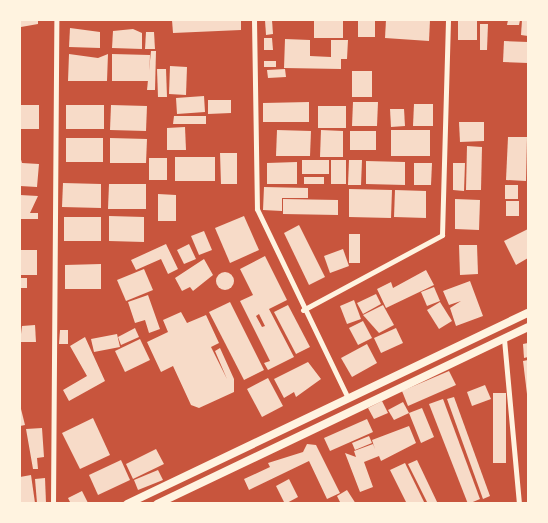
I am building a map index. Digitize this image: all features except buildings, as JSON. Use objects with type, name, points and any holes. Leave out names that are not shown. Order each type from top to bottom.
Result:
[{"type":"main road","points":[[127,504],[528,313]]},
{"type":"main road","points":[[157,504],[528,327]]},
{"type":"street","points":[[53,504],[56,20]]},
{"type":"street","points":[[254,20],[255,200],[303,310],[348,398]]},
{"type":"street","points":[[303,310],[442,235],[448,20]]},
{"type":"street","points":[[504,339],[519,504]]}]
